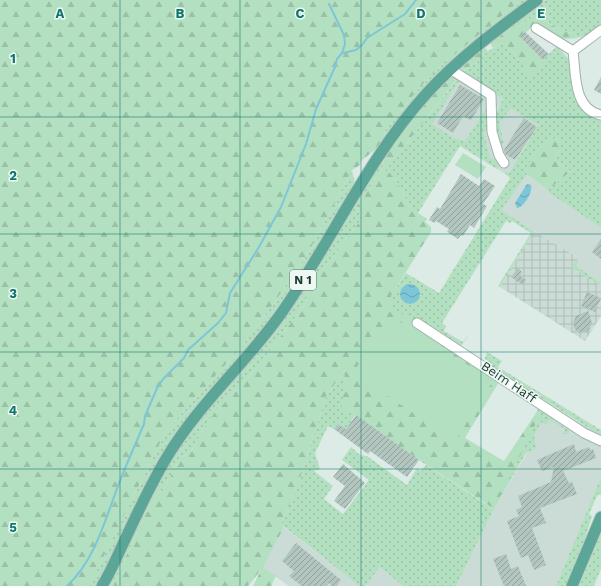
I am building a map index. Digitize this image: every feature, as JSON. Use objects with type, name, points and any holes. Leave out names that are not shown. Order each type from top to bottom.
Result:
[{"type":"main road","name":"N 1","points":[[102,586],[149,490],[184,431],[251,353],[280,316],[389,141],[426,94],[450,69],[485,38],[537,0]]},
{"type":"main road","points":[[572,586],[601,517]]},
{"type":"street","points":[[536,28],[573,51]]},
{"type":"street","points":[[573,51],[601,30]]},
{"type":"street","points":[[573,51],[579,95],[582,103],[588,109],[601,114]]},
{"type":"street","points":[[450,69],[491,96],[492,132],[499,155],[504,163]]},
{"type":"street","name":"Beim Haff","points":[[417,323],[584,433],[601,441]]},
{"type":"shaded area","points":[[461,73],[503,99],[495,112],[503,141],[500,122],[511,107],[538,124],[509,173],[505,171],[504,173],[497,169],[499,166],[490,158],[484,132],[485,110],[465,141],[454,138],[431,124],[459,79]]},
{"type":"shaded area","points":[[527,174],[548,190],[548,192],[601,228],[601,283],[575,266],[579,258],[500,210]]},
{"type":"shaded area","points":[[534,231],[579,258],[572,267],[601,286],[601,316],[585,341],[500,287]]},
{"type":"shaded area","points":[[543,400],[601,436],[601,477],[556,586],[456,586],[494,509],[527,453],[532,449],[534,436],[542,422],[549,420],[565,430],[563,434],[569,430],[554,421],[548,413],[539,407]]},
{"type":"shaded area","points":[[284,527],[359,586],[289,586],[263,568]]},
{"type":"shaded area","points":[[380,567],[403,586],[365,586]]},
{"type":"green space","points":[[0,0],[521,0],[443,64],[419,88],[384,132],[386,135],[382,144],[361,161],[360,165],[352,170],[308,253],[274,303],[242,346],[166,431],[89,586],[0,586]]},
{"type":"green space","points":[[521,0],[529,0],[456,56],[425,87],[386,135],[384,132],[419,88],[443,64]]},
{"type":"green space","points":[[545,0],[601,0],[601,26],[586,35],[577,38],[574,33],[563,31],[554,27],[538,12],[520,27],[509,26]]},
{"type":"green space","points":[[538,12],[554,27],[563,31],[574,33],[577,38],[564,39],[555,37],[537,23],[520,37],[543,60],[539,72],[532,78],[524,69],[523,60],[502,43],[493,48],[490,42],[509,26],[520,27]]},
{"type":"green space","points":[[502,43],[539,72],[543,60],[557,46],[575,66],[579,95],[601,115],[601,228],[548,192],[548,190],[571,171],[555,160],[560,150],[526,167],[527,174],[501,210],[534,231],[500,287],[498,286],[531,233],[512,221],[510,223],[506,221],[442,323],[446,326],[444,331],[463,342],[470,333],[461,346],[410,320],[391,308],[391,296],[406,273],[439,293],[510,178],[504,173],[505,171],[509,173],[538,125],[511,108],[500,122],[503,141],[505,142],[503,144],[499,144],[495,121],[497,111],[503,99],[461,73],[477,62],[488,51]]},
{"type":"green space","points":[[484,47],[488,51],[477,62],[463,71],[461,66]]},
{"type":"green space","points":[[451,74],[456,80],[385,171],[394,177],[413,212],[431,227],[431,232],[391,296],[391,307],[502,377],[465,438],[504,461],[536,413],[540,415],[494,509],[419,460],[355,415],[351,409],[345,412],[342,410],[345,370],[326,396],[298,485],[281,524],[284,527],[263,568],[276,576],[271,586],[253,586],[261,570],[248,586],[113,586],[154,494],[163,491],[180,458],[191,451],[210,418],[252,374],[306,303],[308,290],[363,217],[357,206],[381,171],[385,157],[400,133],[428,98]]},
{"type":"green space","points":[[458,78],[460,79],[432,124],[454,138],[465,141],[487,109],[489,131],[484,132],[490,158],[497,160],[499,166],[497,169],[460,146],[418,213],[427,219],[425,222],[413,212],[394,177],[384,172]]},
{"type":"green space","points":[[400,133],[385,156],[381,171],[357,206],[363,217],[308,290],[306,303],[252,374],[210,418],[191,451],[180,458],[163,491],[154,494],[113,586],[107,586],[176,450],[201,417],[261,347],[385,154]]},
{"type":"green space","points":[[559,137],[560,150],[555,160],[571,171],[548,190],[527,174],[526,167],[547,140]]},
{"type":"green space","points":[[463,153],[486,167],[478,179],[455,165]]},
{"type":"green space","points":[[352,170],[355,184],[301,275],[250,345],[180,428],[159,460],[99,583],[97,586],[89,586],[166,431],[242,346],[274,303],[308,253]]},
{"type":"green space","points":[[579,258],[576,266],[601,283],[601,286],[571,267]]},
{"type":"green space","points":[[392,317],[493,381],[455,441],[353,373],[386,320]]},
{"type":"green space","points":[[487,352],[502,361],[498,367],[601,430],[601,436],[487,363],[485,358]]},
{"type":"green space","points":[[346,369],[342,410],[351,409],[355,415],[346,429],[338,424],[334,429],[328,426],[315,453],[320,469],[314,471],[333,486],[324,499],[343,514],[369,480],[342,460],[351,447],[360,455],[367,456],[407,485],[417,468],[421,471],[426,465],[493,509],[540,415],[536,413],[539,407],[548,413],[554,421],[569,430],[568,434],[562,434],[565,430],[549,420],[546,425],[542,422],[534,436],[536,448],[526,453],[494,509],[456,586],[403,586],[380,567],[365,586],[359,586],[281,524],[298,485],[326,396]]},
{"type":"green space","points":[[601,477],[601,495],[598,494],[589,514],[592,516],[577,564],[568,586],[556,586]]},
{"type":"green space","points":[[601,533],[601,569],[594,586],[579,586]]},
{"type":"water","points":[[527,184],[531,185],[531,191],[525,202],[517,208],[515,203]]},
{"type":"water","points":[[410,284],[417,287],[420,294],[417,301],[410,304],[403,301],[400,294],[403,287]]},
{"type":"building","points":[[525,32],[549,54],[543,60],[520,37]]},
{"type":"building","points":[[601,77],[601,94],[594,90]]},
{"type":"building","points":[[460,85],[484,99],[471,120],[463,116],[453,133],[437,123]]},
{"type":"building","points":[[524,118],[537,127],[515,160],[505,154],[504,150]]},
{"type":"building","points":[[461,174],[479,186],[484,179],[495,186],[483,204],[487,206],[474,228],[470,225],[463,236],[461,235],[458,239],[447,232],[449,229],[436,221],[435,223],[429,220],[437,207],[440,209]]},
{"type":"building","points":[[601,239],[601,259],[592,252]]},
{"type":"building","points":[[518,268],[522,272],[520,276],[526,280],[523,285],[511,277]]},
{"type":"building","points":[[587,292],[601,298],[595,312],[581,306]]},
{"type":"building","points":[[588,311],[592,323],[589,330],[582,333],[575,330],[573,323],[576,316]]},
{"type":"building","points":[[356,415],[419,460],[407,477],[370,451],[368,454],[334,429],[338,424],[346,429]]},
{"type":"building","points":[[574,444],[576,452],[589,447],[590,450],[593,449],[596,458],[563,471],[569,483],[572,482],[577,494],[540,508],[546,523],[532,528],[546,565],[534,570],[528,555],[521,558],[507,521],[519,516],[516,510],[522,507],[518,496],[551,482],[554,467],[542,471],[537,460]]},
{"type":"building","points":[[343,464],[365,483],[345,509],[334,501],[345,486],[333,477]]},
{"type":"building","points":[[296,543],[341,580],[337,586],[332,586],[329,583],[326,586],[302,586],[289,576],[294,571],[282,561]]},
{"type":"building","points":[[506,554],[511,569],[518,566],[526,586],[504,586],[493,559]]},
{"type":"waterway","points":[[343,53],[356,50],[367,38],[405,14],[416,0]]},
{"type":"waterway","points":[[67,586],[77,576],[85,564],[104,526],[121,478],[158,386],[184,358],[188,350],[218,323],[226,313],[230,293],[259,247],[281,207],[306,144],[316,109],[345,44],[344,35],[329,4]]}]
